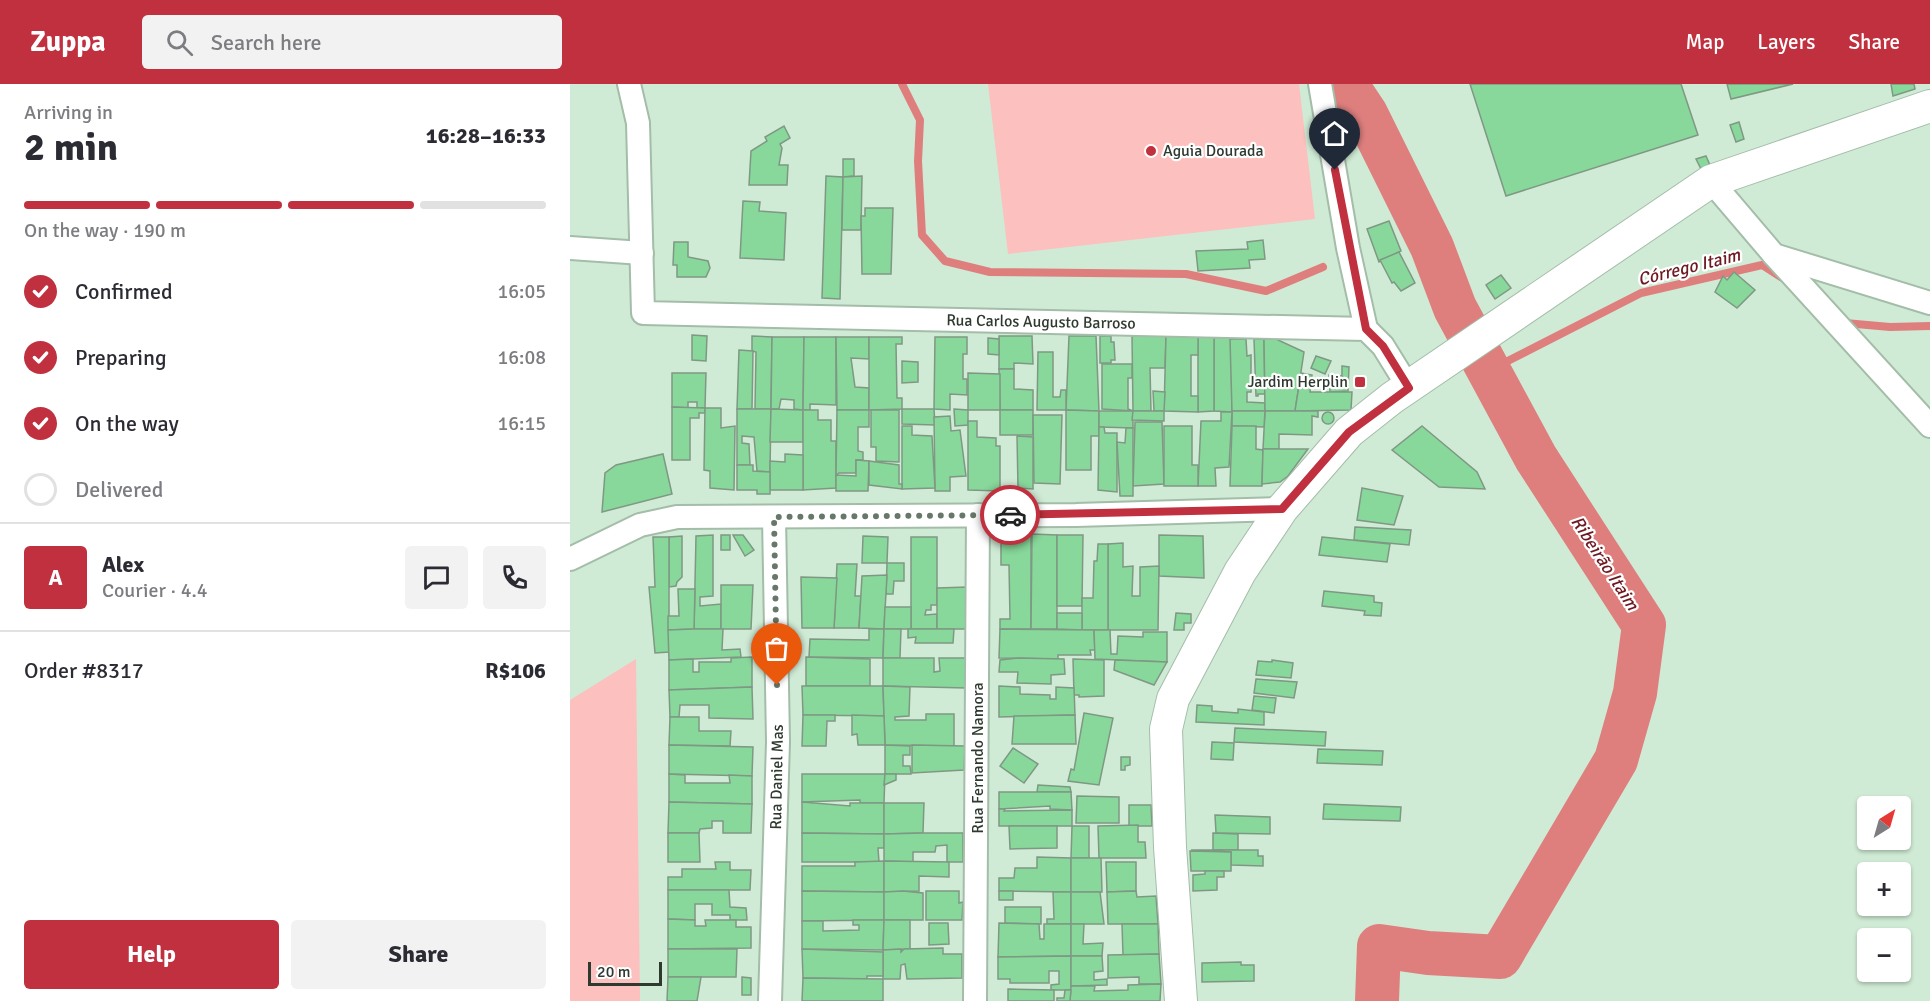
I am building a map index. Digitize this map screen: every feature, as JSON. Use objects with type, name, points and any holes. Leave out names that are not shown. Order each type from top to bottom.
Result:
[{"type":"main road","points":[[1181,1001],[1170,847],[1166,729],[1168,714],[1205,636],[1258,542],[1282,509],[1349,432],[1520,311],[1711,181],[1930,106]]},
{"type":"street","points":[[570,248],[642,253],[638,123],[629,84]]},
{"type":"street","points":[[1320,84],[1348,248],[1366,329],[1383,346],[1409,388]]},
{"type":"street","points":[[1711,181],[1774,255],[1930,426]]},
{"type":"street","name":"Rua Carlos Augusto Barroso","points":[[642,253],[643,313],[1366,329]]},
{"type":"street","points":[[1774,255],[1930,303]]},
{"type":"street","points":[[570,558],[640,525],[677,517],[978,515],[1282,509]]},
{"type":"street","name":"Rua Fernando Namora","points":[[975,1001],[978,515]]},
{"type":"street","name":"Rua Daniel Mas","points":[[770,1001],[778,742],[774,517]]},
{"type":"shaded area","name":"Aguia Dourada","points":[[988,84],[1299,84],[1315,219],[1008,254]]},
{"type":"shaded area","points":[[636,659],[640,1001],[570,1001],[570,700]]},
{"type":"building","points":[[1470,84],[1681,84],[1698,135],[1506,196]]},
{"type":"building","points":[[1727,84],[1793,84],[1731,99]]},
{"type":"building","points":[[1891,84],[1914,84],[1915,89],[1893,96]]},
{"type":"building","points":[[1739,122],[1744,139],[1736,142],[1730,125]]},
{"type":"building","points":[[784,126],[790,138],[780,144],[782,148],[779,165],[788,165],[787,185],[749,185],[751,151],[767,141],[765,137]]},
{"type":"building","points":[[1706,156],[1710,165],[1701,169],[1696,159]]},
{"type":"building","points":[[843,159],[854,159],[854,176],[843,177]]},
{"type":"building","points":[[826,176],[843,177],[840,299],[822,298]]},
{"type":"building","points":[[862,176],[861,230],[842,230],[843,177]]},
{"type":"building","points":[[743,201],[760,202],[759,211],[786,213],[784,260],[740,258]]},
{"type":"building","points":[[865,208],[893,208],[891,274],[862,274],[861,216],[865,216]]},
{"type":"building","points":[[1389,221],[1401,251],[1379,262],[1367,229]]},
{"type":"building","points":[[1263,240],[1265,259],[1249,260],[1250,268],[1198,271],[1196,251],[1248,249],[1247,242]]},
{"type":"building","points":[[674,242],[688,242],[688,257],[708,261],[710,268],[706,277],[677,277],[677,265],[673,265]]},
{"type":"building","points":[[1399,252],[1415,283],[1401,291],[1394,282],[1392,283],[1380,260]]},
{"type":"building","points":[[1734,272],[1755,290],[1737,308],[1715,292],[1723,276],[1727,280]]},
{"type":"building","points":[[1501,275],[1511,288],[1495,299],[1486,285]]},
{"type":"building","points":[[1214,334],[1231,334],[1232,412],[1214,411]]},
{"type":"building","points":[[692,335],[707,336],[706,361],[692,360]]},
{"type":"building","points":[[1198,335],[1214,335],[1214,411],[1198,412]]},
{"type":"building","points":[[752,336],[772,337],[771,409],[755,409],[756,352],[752,351]]},
{"type":"building","points":[[999,336],[1032,336],[1033,364],[1014,363],[1014,369],[999,369]]},
{"type":"building","points":[[1069,336],[1096,336],[1099,411],[1066,410]]},
{"type":"building","points":[[1100,336],[1111,336],[1111,342],[1114,342],[1115,360],[1111,360],[1111,363],[1100,363]]},
{"type":"building","points":[[1132,336],[1166,336],[1165,368],[1150,368],[1151,411],[1133,411]]},
{"type":"building","points":[[1166,336],[1198,337],[1198,355],[1191,355],[1191,396],[1198,396],[1198,412],[1164,411]]},
{"type":"building","points":[[772,337],[804,337],[803,410],[794,409],[794,400],[781,399],[779,409],[771,409]]},
{"type":"building","points":[[804,337],[836,337],[836,405],[810,404],[810,410],[803,410]]},
{"type":"building","points":[[836,337],[869,337],[869,359],[851,358],[855,387],[869,388],[869,410],[837,410]]},
{"type":"building","points":[[869,337],[902,337],[902,344],[896,344],[897,398],[902,398],[902,409],[869,410]]},
{"type":"building","points":[[935,337],[967,337],[967,354],[963,354],[963,379],[967,379],[967,395],[950,394],[950,410],[934,409]]},
{"type":"building","points":[[988,338],[999,339],[999,355],[988,354]]},
{"type":"building","points":[[1230,339],[1246,339],[1247,356],[1251,355],[1251,392],[1247,392],[1247,402],[1265,403],[1265,411],[1232,411]]},
{"type":"building","points":[[1254,339],[1264,339],[1265,394],[1258,394],[1258,396],[1256,396]]},
{"type":"building","points":[[1264,339],[1276,339],[1304,352],[1295,411],[1265,411]]},
{"type":"building","points":[[739,350],[753,351],[752,409],[737,409]]},
{"type":"building","points":[[1038,352],[1053,352],[1053,397],[1060,397],[1061,390],[1066,390],[1066,410],[1037,410]]},
{"type":"building","points":[[1316,356],[1331,361],[1325,374],[1311,368]]},
{"type":"building","points":[[902,361],[918,362],[918,382],[902,383]]},
{"type":"building","points":[[1102,364],[1132,364],[1132,378],[1128,378],[1128,409],[1133,411],[1102,409]]},
{"type":"building","points":[[1342,366],[1349,367],[1348,391],[1330,392],[1329,375],[1342,376]]},
{"type":"building","points":[[999,369],[1014,369],[1014,389],[1033,390],[1033,410],[1000,410]]},
{"type":"building","points":[[672,373],[706,373],[705,408],[697,408],[697,402],[688,402],[688,408],[672,407]]},
{"type":"building","points":[[968,373],[1000,374],[1000,410],[968,410]]},
{"type":"building","points":[[1301,373],[1312,375],[1310,392],[1352,392],[1351,410],[1295,411]]},
{"type":"building","points":[[1153,391],[1165,392],[1164,411],[1154,411]]},
{"type":"building","points":[[672,407],[705,408],[705,413],[699,413],[699,418],[690,418],[690,460],[672,460]]},
{"type":"building","points":[[705,408],[721,408],[721,428],[735,426],[734,490],[710,488],[710,471],[704,470]]},
{"type":"building","points":[[737,409],[771,409],[770,472],[757,471],[754,437],[742,436],[742,443],[749,444],[750,465],[737,465]]},
{"type":"building","points":[[771,409],[803,410],[803,442],[770,442]]},
{"type":"building","points":[[902,409],[934,409],[935,425],[902,424]]},
{"type":"building","points":[[954,409],[968,410],[968,425],[955,426]]},
{"type":"building","points":[[803,410],[818,410],[818,420],[831,420],[831,441],[836,441],[836,488],[803,490]]},
{"type":"building","points":[[837,410],[869,410],[869,427],[858,427],[858,451],[863,452],[863,460],[856,460],[856,473],[836,475]]},
{"type":"building","points":[[871,410],[899,410],[899,462],[876,461],[876,447],[871,447]]},
{"type":"building","points":[[1000,410],[1033,410],[1033,435],[1000,435]]},
{"type":"building","points":[[1066,410],[1099,411],[1099,436],[1091,436],[1091,470],[1066,470]]},
{"type":"building","points":[[1099,411],[1133,411],[1133,428],[1099,427]]},
{"type":"building","points":[[1133,411],[1164,411],[1164,421],[1132,420]]},
{"type":"building","points":[[1232,411],[1265,411],[1264,427],[1232,426]]},
{"type":"building","points":[[1265,411],[1318,411],[1318,417],[1312,416],[1312,435],[1279,434],[1279,449],[1263,449]]},
{"type":"building","points":[[1221,412],[1232,412],[1229,467],[1215,468],[1216,486],[1198,486],[1201,421],[1221,421]]},
{"type":"building","points":[[1330,412],[1333,413],[1333,423],[1326,424],[1323,423],[1322,416],[1323,413]]},
{"type":"building","points":[[1033,415],[1062,415],[1060,484],[1034,483]]},
{"type":"building","points":[[950,416],[951,431],[960,430],[966,476],[950,477],[950,491],[935,491],[934,417]]},
{"type":"building","points":[[968,421],[977,421],[977,437],[996,438],[996,446],[1000,446],[1000,491],[968,490]]},
{"type":"building","points":[[1135,422],[1162,422],[1164,484],[1133,486]]},
{"type":"building","points":[[902,426],[912,426],[912,435],[932,436],[935,488],[902,489]]},
{"type":"building","points":[[1164,426],[1192,426],[1192,465],[1198,465],[1198,486],[1164,486]]},
{"type":"building","points":[[1232,426],[1256,426],[1256,449],[1263,450],[1262,486],[1230,486]]},
{"type":"building","points":[[1422,426],[1477,472],[1485,489],[1439,487],[1392,450]]},
{"type":"building","points":[[1099,427],[1104,427],[1105,433],[1117,433],[1117,492],[1098,490]]},
{"type":"building","points":[[1126,428],[1133,428],[1133,496],[1120,496],[1117,442],[1125,443]]},
{"type":"building","points":[[1017,436],[1033,437],[1033,489],[1018,488]]},
{"type":"building","points":[[1263,449],[1308,449],[1288,476],[1280,482],[1262,484]]},
{"type":"building","points":[[663,454],[672,494],[602,512],[605,473],[616,465]]},
{"type":"building","points":[[785,454],[803,455],[803,490],[770,490],[770,461],[785,462]]},
{"type":"building","points":[[856,460],[869,461],[868,491],[836,491],[836,475],[856,476]]},
{"type":"building","points":[[869,461],[899,465],[899,484],[902,484],[902,489],[869,485]]},
{"type":"building","points":[[737,465],[753,465],[753,471],[770,472],[770,494],[757,494],[757,490],[737,490]]},
{"type":"building","points":[[1362,488],[1403,496],[1394,525],[1357,520]]},
{"type":"building","points":[[1355,527],[1411,530],[1409,545],[1354,540]]},
{"type":"building","points":[[1031,534],[1031,629],[1000,629],[1000,619],[1010,619],[1009,565],[1001,565],[1001,544],[1012,535]]},
{"type":"building","points":[[1032,534],[1057,535],[1057,629],[1031,629]]},
{"type":"building","points":[[713,535],[713,596],[700,597],[700,606],[721,604],[721,629],[694,629],[696,536]]},
{"type":"building","points":[[721,535],[730,535],[730,550],[721,550]]},
{"type":"building","points":[[733,535],[743,535],[754,550],[745,556]]},
{"type":"building","points":[[1057,535],[1083,535],[1082,606],[1057,606]]},
{"type":"building","points":[[1159,535],[1203,536],[1204,578],[1159,576]]},
{"type":"building","points":[[682,536],[682,577],[676,586],[669,587],[669,537]]},
{"type":"building","points":[[863,536],[888,537],[887,563],[862,563]]},
{"type":"building","points":[[653,537],[669,537],[669,652],[655,653],[649,587],[655,587]]},
{"type":"building","points":[[911,537],[937,537],[937,605],[931,605],[931,610],[926,610],[925,615],[937,614],[937,629],[911,629]]},
{"type":"building","points":[[1322,537],[1390,544],[1387,562],[1319,555]]},
{"type":"building","points":[[1123,543],[1123,567],[1133,566],[1132,596],[1140,596],[1140,567],[1159,566],[1158,630],[1108,630],[1108,544]]},
{"type":"building","points":[[1098,544],[1108,544],[1108,630],[1082,630],[1082,598],[1093,598],[1094,561],[1097,561]]},
{"type":"building","points":[[887,563],[904,563],[904,581],[894,581],[893,594],[886,594]]},
{"type":"building","points":[[837,564],[857,564],[855,596],[861,596],[859,628],[834,628]]},
{"type":"building","points":[[887,575],[884,629],[859,628],[862,576]]},
{"type":"building","points":[[801,577],[837,578],[834,628],[802,628]]},
{"type":"building","points":[[721,585],[753,585],[751,629],[721,629]]},
{"type":"building","points":[[967,587],[966,629],[937,629],[937,588]]},
{"type":"building","points":[[678,589],[695,589],[694,629],[668,630],[668,616],[679,616]]},
{"type":"building","points":[[1324,591],[1374,596],[1374,602],[1382,603],[1381,616],[1364,615],[1365,611],[1322,606]]},
{"type":"building","points":[[885,607],[911,607],[911,629],[884,629]]},
{"type":"building","points":[[1057,613],[1082,613],[1082,630],[1057,629]]},
{"type":"building","points":[[1176,613],[1191,614],[1191,623],[1184,623],[1184,630],[1174,630]]},
{"type":"building","points":[[723,629],[722,650],[740,649],[741,657],[669,660],[668,630]]},
{"type":"building","points":[[869,629],[884,629],[883,658],[809,657],[810,639],[869,640]]},
{"type":"building","points":[[884,629],[901,629],[900,658],[883,658]]},
{"type":"building","points":[[908,629],[954,629],[953,643],[915,643],[916,637],[908,638]]},
{"type":"building","points":[[1000,629],[1094,630],[1095,650],[1090,650],[1091,655],[1058,655],[1058,659],[999,658]]},
{"type":"building","points":[[1094,630],[1110,630],[1111,654],[1117,654],[1118,636],[1143,637],[1143,632],[1167,632],[1167,662],[1095,659]]},
{"type":"building","points":[[752,657],[752,687],[669,690],[669,660],[693,659],[693,672],[699,672],[699,662],[731,662],[731,658]]},
{"type":"building","points":[[806,657],[870,659],[870,686],[806,686]]},
{"type":"building","points":[[883,658],[934,658],[934,672],[940,671],[939,658],[966,658],[966,688],[883,686]]},
{"type":"building","points":[[1064,659],[1065,674],[1051,675],[1051,684],[1017,683],[1018,672],[999,672],[1000,660]]},
{"type":"building","points":[[1073,659],[1104,660],[1104,696],[1079,697],[1079,695],[1074,695]]},
{"type":"building","points":[[1115,660],[1167,662],[1154,685],[1114,670]]},
{"type":"building","points":[[1272,660],[1293,663],[1291,678],[1256,675],[1258,661],[1272,662]]},
{"type":"building","points":[[1256,679],[1297,682],[1294,698],[1254,693]]},
{"type":"building","points":[[802,686],[883,686],[884,716],[803,715]]},
{"type":"building","points":[[883,686],[910,687],[909,716],[895,717],[895,720],[926,720],[926,714],[954,714],[954,746],[885,745]]},
{"type":"building","points":[[999,686],[1020,687],[1020,694],[1050,695],[1050,699],[1056,699],[1056,687],[1074,688],[1075,715],[999,717]]},
{"type":"building","points":[[752,687],[753,719],[709,718],[709,705],[680,705],[679,717],[670,717],[669,690]]},
{"type":"building","points":[[1254,696],[1276,698],[1274,713],[1252,710]]},
{"type":"building","points":[[1197,705],[1212,706],[1212,711],[1238,713],[1238,709],[1264,712],[1264,725],[1196,722]]},
{"type":"building","points":[[1084,713],[1113,718],[1099,785],[1068,781],[1071,769],[1074,770]]},
{"type":"building","points":[[803,715],[835,715],[835,721],[827,721],[826,746],[802,746]]},
{"type":"building","points":[[852,715],[884,716],[885,745],[858,745],[857,734],[852,735]]},
{"type":"building","points":[[1075,715],[1076,744],[1012,744],[1014,716]]},
{"type":"building","points":[[670,717],[699,717],[699,731],[731,731],[730,746],[669,745]]},
{"type":"building","points":[[1235,728],[1326,732],[1325,746],[1234,742]]},
{"type":"building","points":[[1212,742],[1234,743],[1233,760],[1211,759]]},
{"type":"building","points":[[669,745],[753,747],[752,776],[669,774]]},
{"type":"building","points":[[885,745],[910,746],[910,755],[903,755],[903,766],[910,766],[911,774],[885,774]]},
{"type":"building","points":[[912,745],[965,746],[964,770],[912,773]]},
{"type":"building","points":[[1013,748],[1038,764],[1024,783],[1000,766]]},
{"type":"building","points":[[1318,749],[1383,751],[1382,765],[1317,763]]},
{"type":"building","points":[[1121,757],[1130,757],[1130,765],[1125,766],[1125,770],[1121,770]]},
{"type":"building","points":[[669,774],[685,775],[685,783],[730,783],[729,775],[752,776],[752,804],[669,802]]},
{"type":"building","points":[[802,774],[885,774],[884,803],[860,803],[860,800],[802,802]]},
{"type":"building","points":[[885,774],[896,774],[896,780],[884,785]]},
{"type":"building","points":[[1038,785],[1070,787],[1071,792],[1037,792]]},
{"type":"building","points":[[999,792],[1071,792],[1072,810],[1050,809],[1050,806],[999,809]]},
{"type":"building","points":[[1077,796],[1119,797],[1119,823],[1076,823]]},
{"type":"building","points":[[669,802],[752,804],[751,833],[723,833],[723,821],[712,821],[712,828],[700,829],[699,833],[668,833]]},
{"type":"building","points":[[802,802],[850,806],[850,803],[884,803],[884,834],[802,833]]},
{"type":"building","points":[[884,803],[924,803],[923,833],[884,834]]},
{"type":"building","points":[[1324,804],[1401,807],[1400,821],[1323,819]]},
{"type":"building","points":[[1129,805],[1151,805],[1152,826],[1129,826]]},
{"type":"building","points":[[999,809],[1005,809],[1004,811],[1072,810],[1072,826],[999,826]]},
{"type":"building","points":[[1215,815],[1270,817],[1270,834],[1216,833]]},
{"type":"building","points":[[1138,825],[1138,842],[1145,842],[1146,858],[1099,858],[1098,826]]},
{"type":"building","points":[[1009,826],[1057,826],[1057,848],[1010,849]]},
{"type":"building","points":[[1072,826],[1089,826],[1089,858],[1071,858]]},
{"type":"building","points":[[668,833],[699,833],[700,862],[668,862]]},
{"type":"building","points":[[802,833],[884,834],[884,848],[878,848],[879,862],[802,862]]},
{"type":"building","points":[[963,833],[963,862],[947,862],[947,845],[936,846],[935,852],[913,852],[913,862],[884,861],[884,834]]},
{"type":"building","points":[[1213,833],[1238,834],[1238,850],[1213,850]]},
{"type":"building","points":[[1191,850],[1258,850],[1258,856],[1263,856],[1263,866],[1231,865],[1231,852]]},
{"type":"building","points":[[1190,851],[1231,852],[1231,871],[1191,871]]},
{"type":"building","points":[[1037,857],[1071,858],[1071,892],[999,891],[999,878],[1014,878],[1015,868],[1037,868]]},
{"type":"building","points":[[1071,858],[1101,858],[1102,892],[1071,892]]},
{"type":"building","points":[[884,861],[884,892],[802,891],[802,866],[855,866],[855,862]]},
{"type":"building","points":[[884,861],[949,862],[949,877],[919,876],[919,891],[884,892]]},
{"type":"building","points":[[715,862],[730,862],[730,870],[751,870],[750,890],[668,890],[668,877],[682,877],[682,869],[716,869]]},
{"type":"building","points":[[1106,862],[1136,862],[1136,891],[1107,892]]},
{"type":"building","points":[[1205,871],[1224,871],[1224,877],[1217,877],[1217,890],[1193,891],[1193,875],[1205,874]]},
{"type":"building","points":[[668,890],[729,890],[730,907],[746,908],[747,920],[730,920],[730,915],[712,915],[712,904],[695,904],[695,920],[668,919]]},
{"type":"building","points":[[802,891],[884,892],[884,920],[802,921]]},
{"type":"building","points":[[926,891],[959,891],[959,903],[963,902],[962,920],[926,920]]},
{"type":"building","points":[[999,891],[1013,891],[1013,900],[999,900]]},
{"type":"building","points":[[1136,891],[1137,897],[1156,896],[1158,924],[1108,924],[1107,892]]},
{"type":"building","points":[[884,892],[923,893],[923,920],[884,920]]},
{"type":"building","points":[[1053,892],[1071,892],[1071,924],[1047,924],[1047,919],[1054,919]]},
{"type":"building","points":[[1071,892],[1100,892],[1104,924],[1071,924]]},
{"type":"building","points":[[1005,907],[1041,907],[1041,924],[1005,923]]},
{"type":"building","points":[[668,919],[695,920],[695,926],[706,926],[705,920],[736,920],[736,927],[751,927],[751,948],[668,949]]},
{"type":"building","points":[[853,920],[884,920],[883,950],[802,949],[802,921],[823,921],[823,931],[859,930],[859,925],[853,925]]},
{"type":"building","points":[[884,920],[910,920],[910,949],[883,950]]},
{"type":"building","points":[[929,923],[948,923],[949,944],[929,945]]},
{"type":"building","points":[[999,923],[1039,924],[1040,939],[1044,939],[1044,924],[1071,924],[1071,956],[998,957]]},
{"type":"building","points":[[1071,924],[1084,924],[1083,944],[1103,943],[1102,956],[1071,956]]},
{"type":"building","points":[[1122,924],[1158,924],[1159,954],[1123,955]]},
{"type":"building","points":[[943,948],[943,954],[962,954],[962,978],[907,979],[905,964],[901,965],[900,979],[883,979],[883,950],[901,949],[901,952],[904,949]]},
{"type":"building","points":[[668,949],[737,949],[736,977],[668,977]]},
{"type":"building","points":[[802,949],[883,952],[883,976],[867,976],[867,979],[803,978]]},
{"type":"building","points":[[1159,954],[1161,984],[1139,984],[1139,977],[1108,978],[1108,955]]},
{"type":"building","points":[[1071,956],[1071,990],[1051,990],[1051,985],[1059,984],[1059,971],[1049,971],[1049,983],[1010,983],[1010,979],[998,979],[998,957]]},
{"type":"building","points":[[1071,956],[1102,956],[1103,971],[1094,972],[1094,980],[1107,979],[1107,985],[1071,986]]},
{"type":"building","points":[[1241,962],[1241,965],[1254,965],[1254,981],[1202,982],[1202,963]]},
{"type":"building","points":[[668,977],[701,977],[697,1001],[667,1001]]},
{"type":"building","points":[[742,977],[751,978],[751,995],[742,995]]},
{"type":"building","points":[[803,978],[883,979],[883,1001],[802,1001]]},
{"type":"building","points":[[1161,984],[1160,1001],[1070,1001],[1071,986],[1095,986],[1094,991],[1128,990],[1128,985]]},
{"type":"building","points":[[1008,989],[1054,990],[1054,1001],[1008,1001]]},
{"type":"building","points":[[1065,990],[1071,990],[1070,1001],[1057,1001],[1057,998],[1064,998]]},
{"type":"waterway","points":[[902,84],[920,120],[918,161],[922,235],[945,261],[990,272],[1186,274],[1266,291],[1323,267]]},
{"type":"waterway","name":"Ribeirão Itaim","points":[[1346,84],[1366,114],[1432,247],[1455,308],[1536,458],[1644,625],[1635,693],[1616,760],[1500,957],[1428,953],[1379,946],[1377,1001]]},
{"type":"waterway","name":"Córrego Itaim","points":[[1490,370],[1641,293],[1762,265],[1784,279]]},
{"type":"waterway","name":"Córrego Itaim","points":[[1845,323],[1890,327],[1930,326]]},
{"type":"way so far","points":[[777,685],[774,517],[1010,515]]},
{"type":"place","name":"Aguia Dourada","points":[[1151,151]]},
{"type":"place","name":"Jardim Herplin","points":[[1360,382]]},
{"type":"route","points":[[1010,515],[1282,509],[1349,432],[1392,398],[1409,388],[1383,346],[1366,329],[1348,248],[1335,170]]}]
